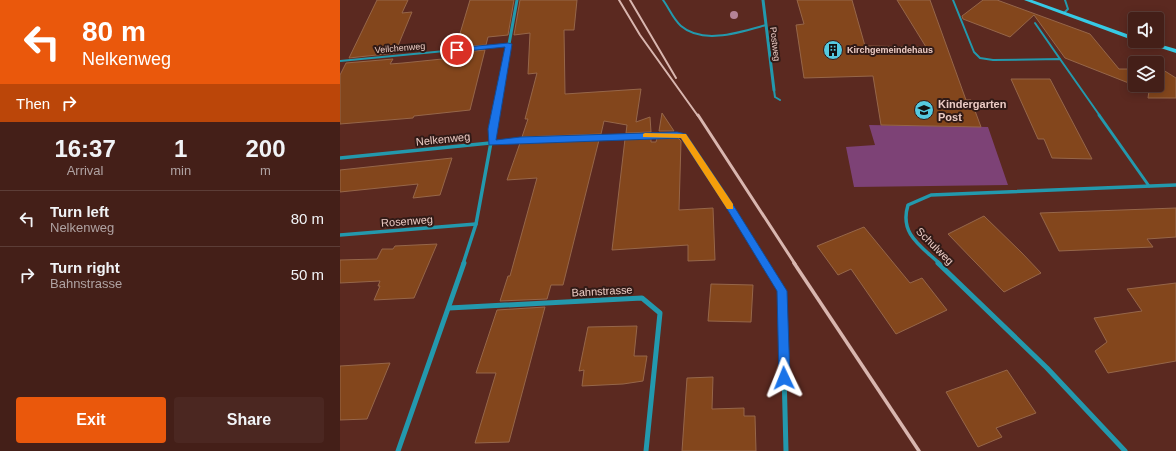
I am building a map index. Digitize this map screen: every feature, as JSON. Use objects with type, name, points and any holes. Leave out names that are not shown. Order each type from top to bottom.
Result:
[{"type":"main road","points":[[1027,0],[1128,37]]},
{"type":"main road","points":[[1164,47],[1176,51]]},
{"type":"street","points":[[398,451],[449,308],[476,224],[491,143],[492,129],[517,0]]},
{"type":"street","name":"Postweg","points":[[763,0],[774,90]]},
{"type":"street","name":"Nelkenweg","points":[[340,158],[520,140],[677,134],[684,136],[724,197],[782,291],[786,451]]},
{"type":"street","name":"Schulweg","points":[[1125,451],[1103,426],[1022,344],[911,236],[905,228],[904,216],[908,205],[931,195],[1176,185]]},
{"type":"street","name":"Rosenweg","points":[[340,235],[476,224]]},
{"type":"street","name":"Bahnstrasse","points":[[449,308],[642,298],[660,313],[646,451]]},
{"type":"lane","points":[[663,0],[681,26],[692,32],[712,35],[729,35],[766,26]]},
{"type":"lane","points":[[953,0],[974,52],[980,58],[993,60],[1060,59]]},
{"type":"lane","points":[[1064,14],[1068,9],[1065,0]]},
{"type":"lane","points":[[1034,23],[1149,186]]},
{"type":"lane","name":"Veilchenweg","points":[[340,61],[508,44]]},
{"type":"lane","points":[[774,90],[775,97],[780,100]]},
{"type":"shaded area","points":[[869,125],[988,127],[1008,185],[854,187],[846,147],[875,145]]},
{"type":"building","points":[[377,0],[408,0],[402,13],[412,12],[395,53],[349,58]]},
{"type":"building","points":[[470,0],[514,0],[508,35],[488,37],[486,45],[456,47]]},
{"type":"building","points":[[520,0],[577,0],[574,30],[564,30],[565,94],[641,89],[636,122],[650,117],[651,132],[626,133],[627,125],[604,121],[601,134],[522,137],[528,119],[525,119],[537,73],[528,74],[530,33],[514,35]]},
{"type":"building","points":[[797,0],[852,0],[865,46],[926,47],[897,0],[930,0],[966,100],[971,100],[981,127],[881,125],[873,76],[804,78],[796,25],[804,24]]},
{"type":"building","points":[[983,0],[997,0],[1090,34],[1119,69],[1128,69],[1128,83],[1065,58],[1034,15],[1010,37],[963,19],[962,16]]},
{"type":"building","points":[[485,50],[470,110],[414,116],[413,118],[340,124],[340,75],[346,63],[393,59],[390,64],[403,63],[452,58],[454,53]]},
{"type":"building","points":[[1164,70],[1176,78],[1176,98],[1148,98],[1149,92],[1164,92]]},
{"type":"building","points":[[1011,79],[1050,79],[1092,159],[1052,158],[1044,139],[1038,139]]},
{"type":"building","points":[[662,113],[674,131],[659,131]]},
{"type":"building","points":[[677,137],[681,141],[679,210],[713,208],[715,260],[688,261],[688,245],[612,250],[625,139],[651,138],[651,142],[656,142],[657,138]]},
{"type":"building","points":[[599,140],[563,285],[551,285],[547,299],[500,301],[508,276],[510,276],[537,178],[507,180],[520,143]]},
{"type":"building","points":[[452,158],[440,195],[413,198],[418,184],[340,192],[340,170]]},
{"type":"building","points":[[1176,208],[1176,237],[1147,239],[1153,247],[1059,251],[1040,213]]},
{"type":"building","points":[[984,216],[1041,273],[1004,292],[948,234]]},
{"type":"building","points":[[864,227],[910,283],[922,278],[947,310],[896,334],[851,269],[838,275],[817,246]]},
{"type":"building","points":[[437,244],[414,298],[374,300],[380,286],[378,286],[380,281],[340,283],[340,260],[377,259],[382,249],[393,249],[395,246]]},
{"type":"building","points":[[1176,283],[1176,361],[1108,373],[1095,351],[1107,342],[1094,318],[1142,311],[1127,289]]},
{"type":"building","points":[[711,284],[753,285],[751,322],[708,321]]},
{"type":"building","points":[[545,307],[509,442],[475,443],[496,373],[476,373],[497,310]]},
{"type":"building","points":[[637,326],[634,356],[647,356],[643,381],[623,384],[582,386],[584,370],[579,371],[588,327]]},
{"type":"building","points":[[390,363],[367,419],[340,420],[340,366]]},
{"type":"building","points":[[1007,370],[1036,413],[996,428],[1002,437],[978,447],[946,392]]},
{"type":"building","points":[[713,377],[712,409],[744,408],[744,416],[755,416],[756,451],[682,451],[687,378]]},
{"type":"railway","points":[[619,0],[640,35],[698,116]]},
{"type":"railway","points":[[630,0],[676,78]]},
{"type":"railway","points":[[698,115],[795,264]]},
{"type":"railway","points":[[794,263],[919,451]]},
{"type":"slow traffic","points":[[645,135],[677,134],[684,136],[730,206]]},
{"type":"place","name":"Kirchgemeindehaus","points":[[833,50]]},
{"type":"place","name":"Kindergarten Post","points":[[924,110]]},
{"type":"route","points":[[457,50],[508,44],[492,129],[491,143],[520,140],[677,134],[684,136],[687,139],[782,291],[784,378]]}]
